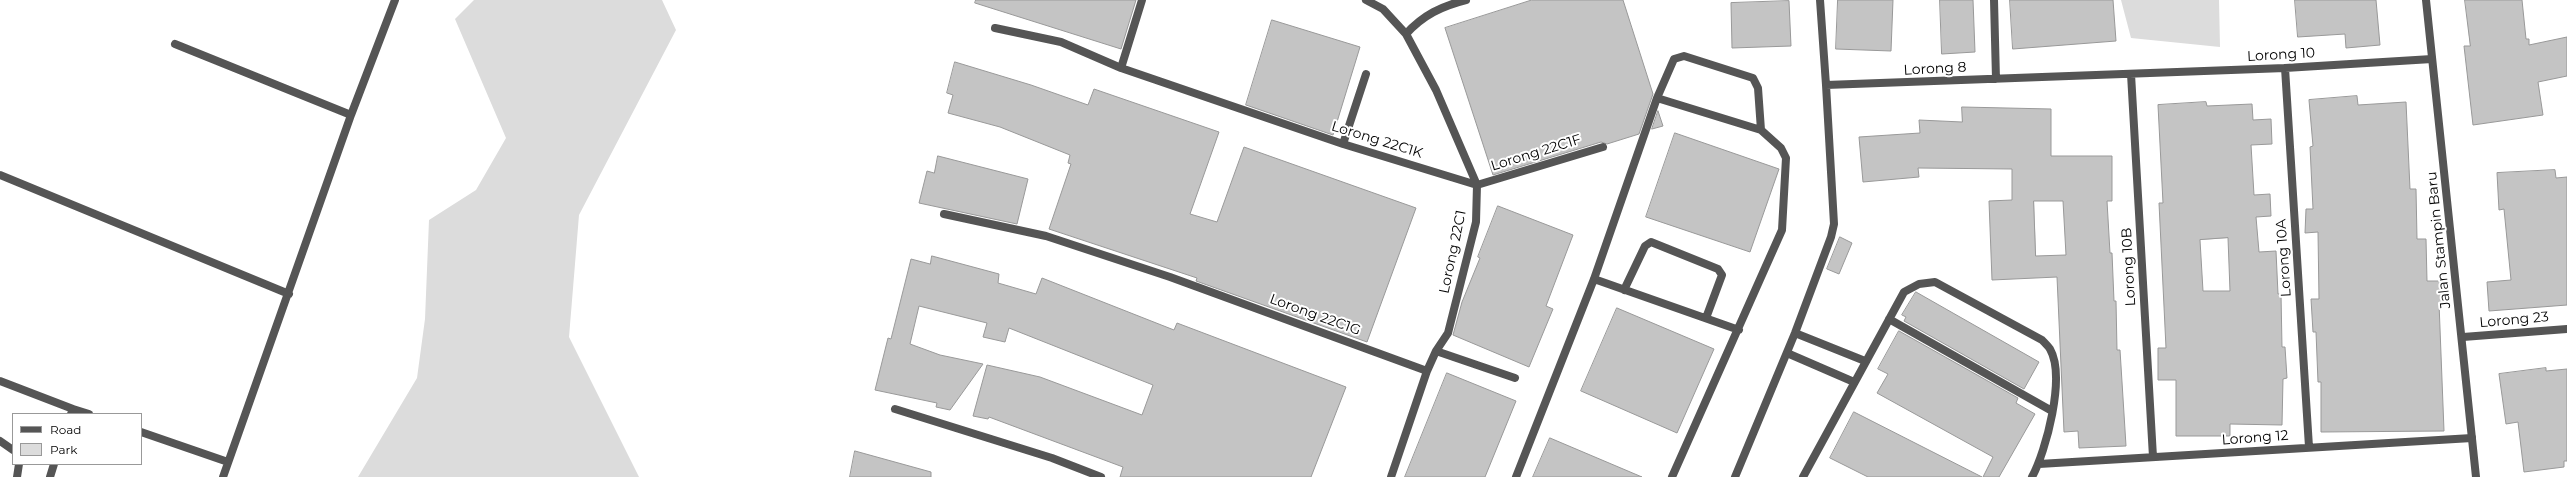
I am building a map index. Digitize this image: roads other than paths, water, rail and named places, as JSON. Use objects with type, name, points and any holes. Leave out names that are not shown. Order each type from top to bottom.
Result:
[{"type":"street","points":[[223,477],[289,294],[351,115],[395,0]]},
{"type":"street","points":[[1121,68],[1142,0]]},
{"type":"street","name":"Lorong 22C1","points":[[1366,0],[1383,9],[1406,34],[1436,90],[1477,185],[1474,229],[1448,333],[1436,351],[1427,371],[1391,477]]},
{"type":"street","points":[[1406,34],[1417,22],[1432,12],[1446,5],[1466,0]]},
{"type":"street","points":[[1735,477],[1828,250],[1834,224],[1820,0]]},
{"type":"street","points":[[1994,0],[1996,79]]},
{"type":"street","name":"Jalan Stampin Baru","points":[[2426,0],[2463,337],[2476,477]]},
{"type":"street","name":"Lorong 22C1K","points":[[995,28],[1061,42],[1121,68],[1244,108],[1269,119],[1343,144],[1477,185]]},
{"type":"street","points":[[175,44],[351,115]]},
{"type":"street","points":[[1516,477],[1594,279],[1657,98],[1674,58],[1684,56],[1754,78],[1758,88],[1761,130]]},
{"type":"street","name":"Lorong 10","points":[[2132,74],[2285,68],[2432,59]]},
{"type":"street","name":"Lorong 10A","points":[[2285,68],[2309,447]]},
{"type":"street","points":[[1343,144],[1366,74]]},
{"type":"street","name":"Lorong 8","points":[[1826,85],[2132,74]]},
{"type":"street","name":"Lorong 10B","points":[[2132,74],[2152,457]]},
{"type":"street","points":[[1657,98],[1761,130],[1781,148],[1786,158],[1782,230],[1739,330],[1672,477]]},
{"type":"street","name":"Lorong 22C1F","points":[[1477,185],[1603,147]]},
{"type":"street","points":[[0,175],[289,294]]},
{"type":"street","name":"Lorong 22C1G","points":[[944,214],[1046,236],[1193,286],[1427,371]]},
{"type":"street","points":[[1624,290],[1645,246],[1651,242],[1718,269],[1722,275],[1706,318]]},
{"type":"street","points":[[1594,279],[1739,330]]},
{"type":"street","points":[[1803,477],[1904,292],[1919,284],[1935,282],[2042,340],[2050,349],[2054,360],[2056,391],[2048,439],[2039,464],[2032,477]]},
{"type":"street","points":[[1889,319],[2052,411]]},
{"type":"street","name":"Lorong 23","points":[[2463,337],[2567,329]]},
{"type":"street","points":[[1795,333],[1865,361]]},
{"type":"street","points":[[1436,351],[1515,378]]},
{"type":"street","points":[[1787,352],[1854,382]]},
{"type":"street","points":[[0,381],[72,411],[83,413]]},
{"type":"street","points":[[895,409],[1052,458],[1101,477]]},
{"type":"street","points":[[142,432],[228,462]]},
{"type":"street","name":"Lorong 12","points":[[2039,464],[2472,438]]},
{"type":"street","points":[[0,441],[12,449]]},
{"type":"street","points":[[17,477],[19,465]]},
{"type":"street","points":[[50,477],[54,465]]}]
